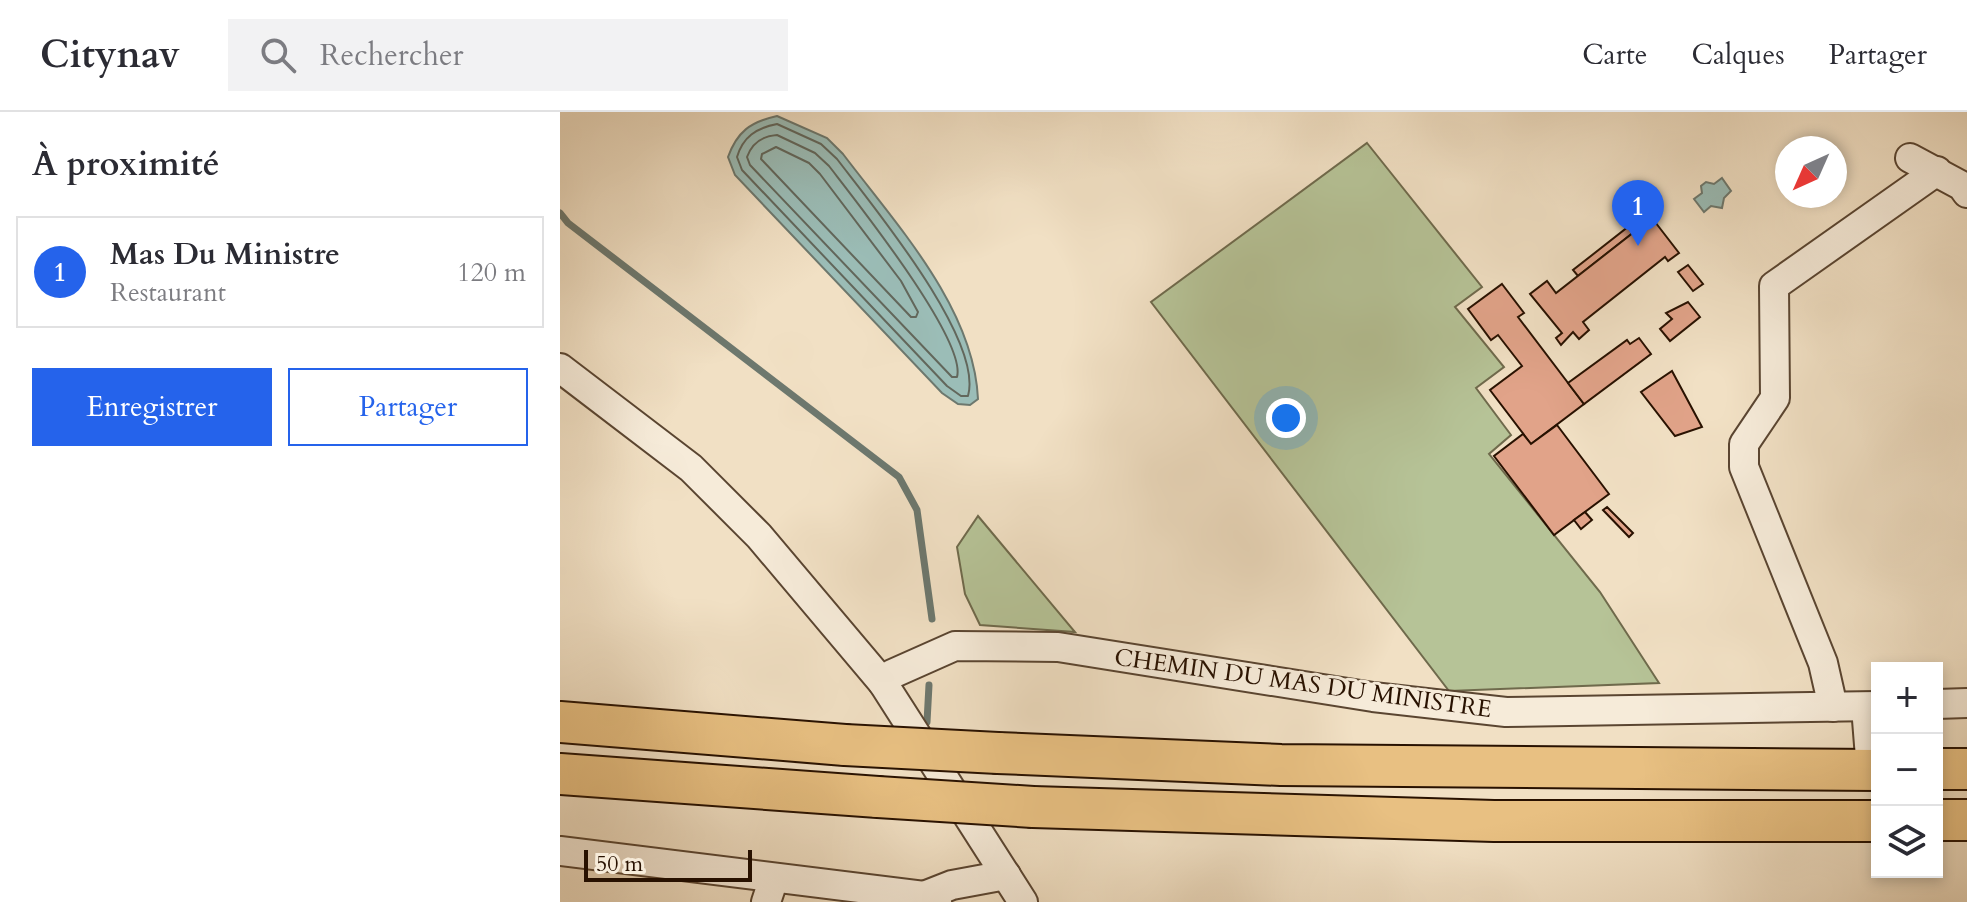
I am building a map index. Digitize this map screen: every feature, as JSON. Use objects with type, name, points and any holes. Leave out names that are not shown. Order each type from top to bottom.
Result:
[{"type":"highway","points":[[560,722],[845,745],[1296,766],[1871,770]]},
{"type":"highway","points":[[1943,769],[1967,769]]},
{"type":"highway","points":[[560,774],[1033,807],[1494,821],[1871,821]]},
{"type":"highway","points":[[1943,820],[1967,820]]},
{"type":"street","points":[[1910,158],[1937,171],[1967,193]]},
{"type":"street","points":[[1833,707],[1823,663],[1744,467],[1744,444],[1775,398],[1774,286],[1937,171]]},
{"type":"street","points":[[560,368],[691,468],[759,536],[883,683],[1018,894]]},
{"type":"street","name":"CHEMIN DU MAS DU MINISTRE","points":[[883,683],[912,664],[955,646],[1058,647],[1373,697],[1506,712],[1871,706]]},
{"type":"street","points":[[1943,704],[1967,703]]},
{"type":"street","points":[[560,851],[770,890],[931,899],[952,885],[1018,894]]},
{"type":"green space","points":[[1367,143],[1482,287],[1455,307],[1504,367],[1476,388],[1511,435],[1489,454],[1600,592],[1659,683],[1449,691],[1151,302]]},
{"type":"green space","points":[[978,516],[1075,632],[980,625],[965,594],[957,547]]},
{"type":"water","points":[[777,116],[827,138],[843,154],[929,269],[963,332],[973,365],[978,399],[970,405],[958,404],[942,393],[735,175],[728,157],[740,135],[759,121]]},
{"type":"water","points":[[1722,178],[1731,191],[1724,198],[1722,208],[1711,206],[1704,212],[1694,199],[1702,193],[1701,186],[1706,182],[1714,184]]},
{"type":"building","points":[[1647,212],[1652,218],[1578,276],[1573,270]]},
{"type":"building","points":[[1652,218],[1679,253],[1668,261],[1665,257],[1583,322],[1589,330],[1579,339],[1573,332],[1561,345],[1556,338],[1562,333],[1530,294],[1547,281],[1556,293]]},
{"type":"building","points":[[1688,265],[1703,284],[1693,291],[1678,272]]},
{"type":"building","points":[[1502,284],[1524,313],[1518,317],[1584,404],[1531,444],[1490,390],[1522,366],[1498,335],[1491,340],[1468,309]]},
{"type":"building","points":[[1688,302],[1700,317],[1670,341],[1660,329],[1672,319],[1666,313]]},
{"type":"building","points":[[1639,338],[1651,354],[1584,404],[1568,383],[1627,340],[1630,344]]},
{"type":"building","points":[[1672,371],[1702,427],[1675,436],[1641,392]]},
{"type":"building","points":[[1557,425],[1609,494],[1554,535],[1494,456],[1523,434],[1531,444]]},
{"type":"building","points":[[1607,507],[1633,533],[1629,537],[1603,510]]},
{"type":"building","points":[[1585,512],[1592,520],[1581,529],[1574,520]]},
{"type":"waterway","points":[[560,213],[568,223],[899,477],[917,510],[932,619]]},
{"type":"waterway","points":[[927,722],[929,685]]},
{"type":"place","name":"Mas Du Ministre","points":[[1638,246]]}]
